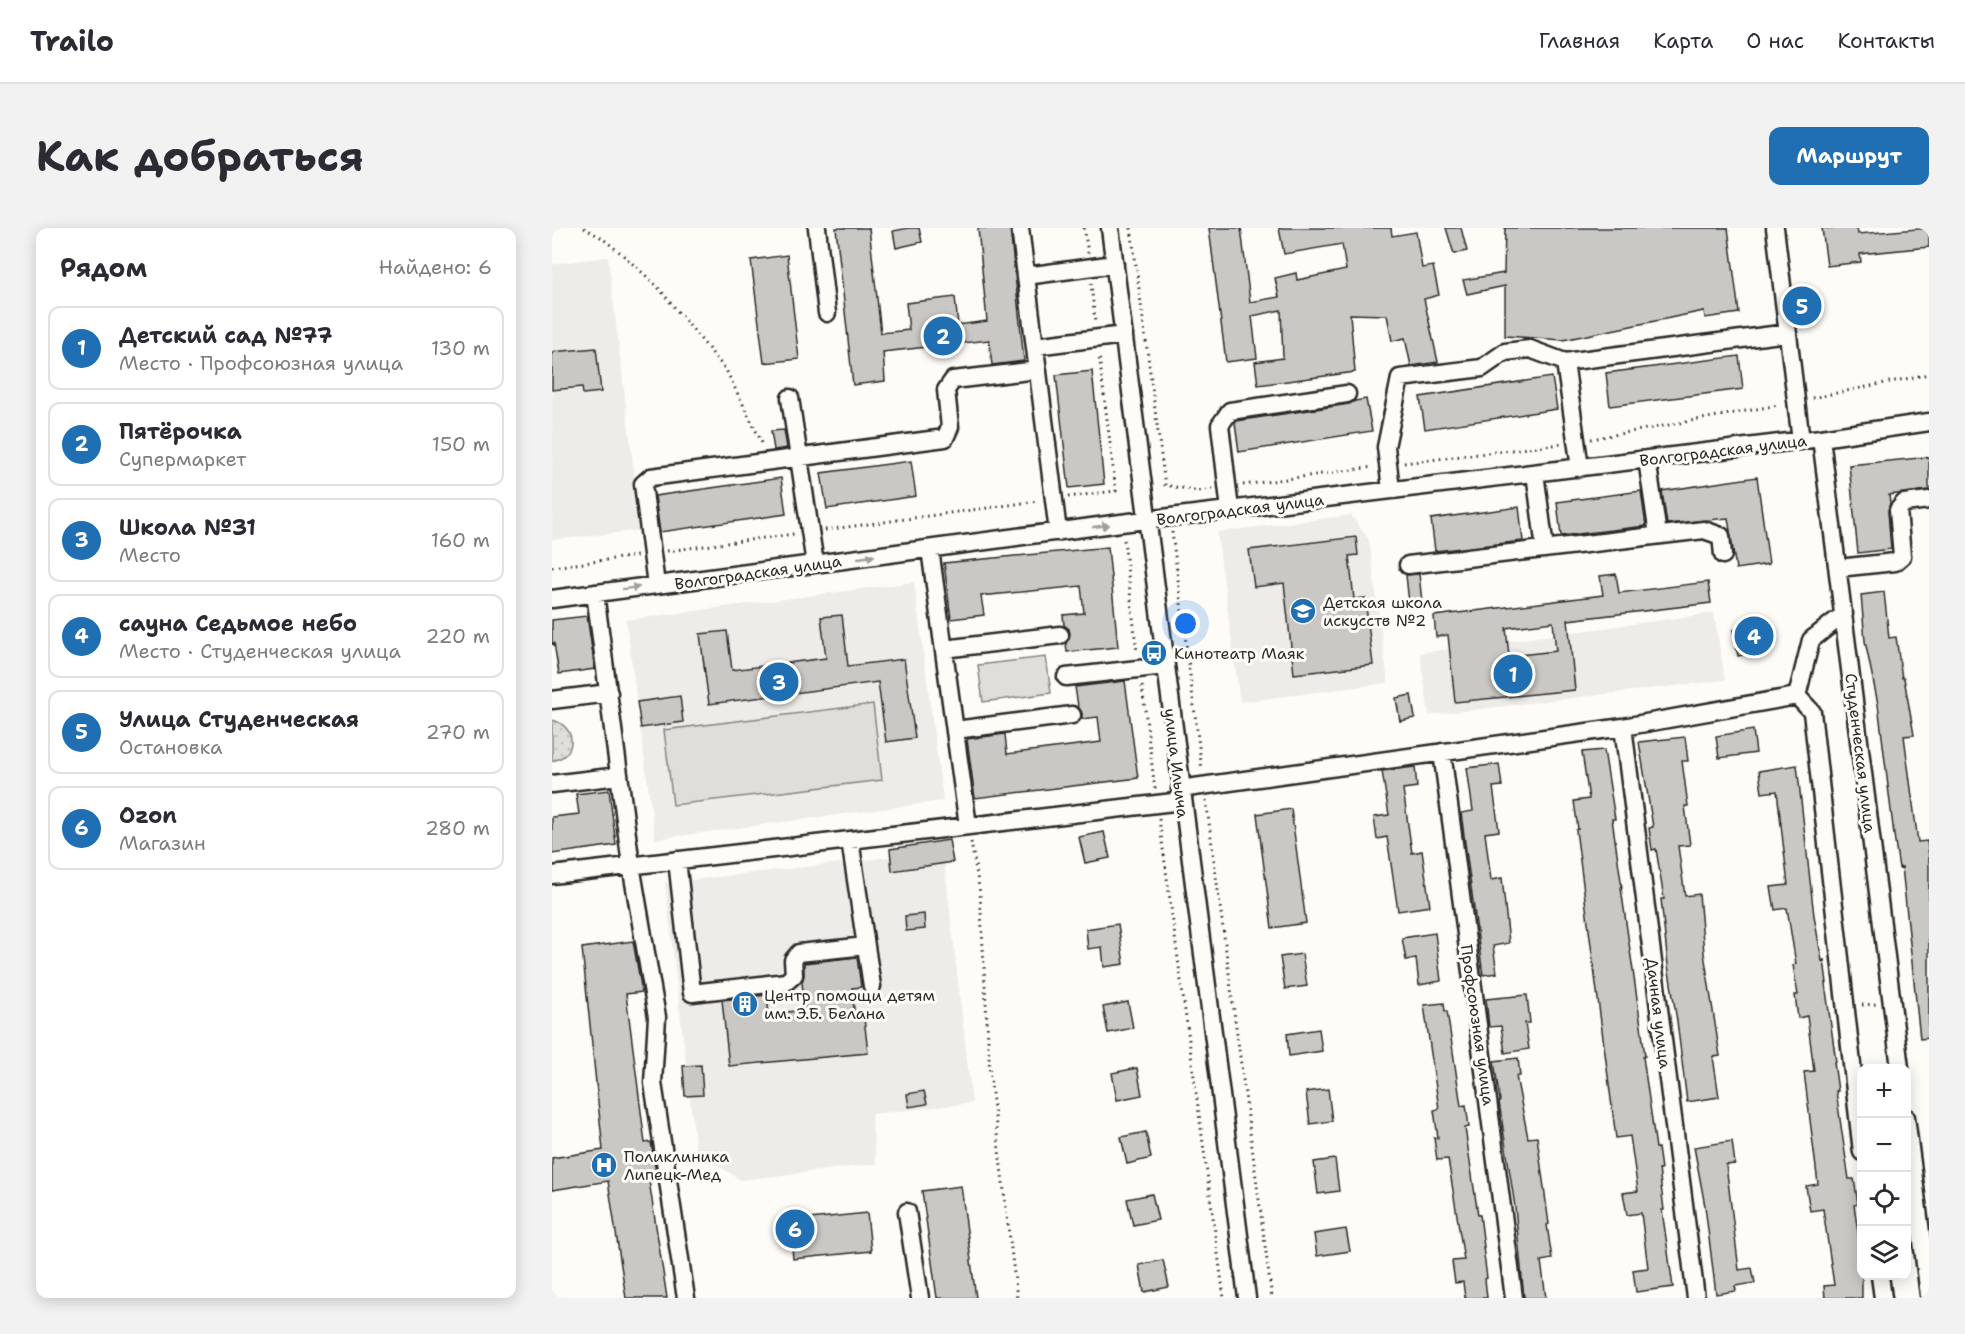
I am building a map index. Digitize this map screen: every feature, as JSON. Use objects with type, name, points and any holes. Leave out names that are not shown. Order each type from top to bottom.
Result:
[{"type":"street","points":[[817,228],[827,313]]},
{"type":"street","points":[[1020,228],[1058,532]]},
{"type":"street","name":"улица Ильича","points":[[1110,228],[1247,1298]]},
{"type":"street","points":[[1775,228],[1801,441]]},
{"type":"street","points":[[1026,276],[1115,264]]},
{"type":"street","points":[[1391,490],[1386,447],[1400,378],[1482,368],[1505,352],[1530,349],[1565,362],[1788,333]]},
{"type":"street","points":[[1035,346],[1124,335]]},
{"type":"street","points":[[1565,362],[1580,468]]},
{"type":"street","points":[[656,585],[643,484],[651,477],[945,438],[950,427],[946,390],[953,380],[1038,370]]},
{"type":"street","points":[[1230,510],[1220,425],[1230,411],[1347,394]]},
{"type":"street","points":[[790,398],[815,564]]},
{"type":"street","name":"Волгоградская улица","points":[[552,599],[1147,520],[1801,441],[1929,422]]},
{"type":"street","name":"Студенческая улица","points":[[1821,438],[1900,1064]]},
{"type":"street","points":[[1647,459],[1658,535]]},
{"type":"street","points":[[1534,473],[1545,549]]},
{"type":"street","points":[[1838,568],[1895,562],[1902,556],[1898,510],[1904,503],[1929,500]]},
{"type":"street","points":[[1408,565],[1704,530],[1720,536],[1723,555]]},
{"type":"street","points":[[930,549],[968,826]]},
{"type":"street","points":[[595,593],[631,865],[657,1017],[653,1083],[686,1298]]},
{"type":"street","points":[[1797,696],[1811,640],[1844,614]]},
{"type":"street","points":[[944,649],[1060,635]]},
{"type":"street","points":[[1066,677],[1165,666]]},
{"type":"street","points":[[552,700],[609,693]]},
{"type":"street","points":[[552,874],[1157,804],[1204,785],[1623,727],[1797,696]]},
{"type":"street","points":[[1797,696],[1812,712],[1858,1118]]},
{"type":"street","points":[[955,730],[1072,715]]},
{"type":"street","name":"Дачная улица","points":[[1623,727],[1696,1298]]},
{"type":"street","name":"Профсоюзная улица","points":[[1442,752],[1514,1298]]},
{"type":"street","points":[[552,784],[620,776]]},
{"type":"street","points":[[850,840],[872,986]]},
{"type":"street","points":[[677,860],[692,993],[786,982],[794,975],[793,960],[799,953],[866,946]]},
{"type":"street","points":[[1906,1118],[1929,1295]]},
{"type":"street","points":[[907,1212],[920,1298]]},
{"type":"street","points":[[1881,1280],[1883,1298]]},
{"type":"path","points":[[584,228],[602,238],[657,286],[726,370],[771,461]]},
{"type":"path","points":[[552,567],[1116,491],[1084,228]]},
{"type":"path","points":[[1131,228],[1165,485],[1198,491],[1220,488]]},
{"type":"path","points":[[1242,485],[1576,442],[1796,402],[1929,374]]},
{"type":"path","points":[[1172,531],[1272,1298]]},
{"type":"path","points":[[1124,538],[1139,669],[1224,1298]]},
{"type":"path","points":[[968,826],[980,893],[990,1076],[1017,1298]]},
{"type":"path","points":[[1845,1007],[1892,1002]]},
{"type":"shaded area","points":[[608,257],[641,530],[552,540],[552,264]]},
{"type":"shaded area","name":"Детская школа искусств №2","points":[[1351,515],[1369,540],[1388,683],[1240,702],[1217,532]]},
{"type":"shaded area","points":[[914,582],[943,801],[655,839],[626,620]]},
{"type":"shaded area","points":[[1714,613],[1725,680],[1429,715],[1420,653]]},
{"type":"shaded area","points":[[1046,657],[1051,693],[983,702],[978,665]]},
{"type":"shaded area","points":[[873,704],[882,780],[673,805],[664,730]]},
{"type":"shaded area","points":[[552,720],[566,728],[571,741],[566,753],[552,761]]},
{"type":"shaded area","points":[[943,851],[972,1103],[871,1114],[876,1164],[740,1180],[696,1150],[665,883]]},
{"type":"building","points":[[836,228],[869,228],[881,333],[909,330],[906,303],[955,297],[958,325],[987,321],[978,228],[1010,228],[1024,361],[992,365],[989,340],[883,352],[885,381],[853,385]]},
{"type":"building","points":[[919,228],[922,242],[896,248],[893,231]]},
{"type":"building","points":[[1209,228],[1241,228],[1250,302],[1279,297],[1275,278],[1296,273],[1297,280],[1346,270],[1342,244],[1284,254],[1279,228],[1391,228],[1392,236],[1416,232],[1422,268],[1433,266],[1439,295],[1424,299],[1438,362],[1411,366],[1405,338],[1392,341],[1387,315],[1350,314],[1355,372],[1258,385],[1255,362],[1283,358],[1281,310],[1252,316],[1257,358],[1226,362]]},
{"type":"building","points":[[1446,228],[1461,228],[1467,251],[1454,254]]},
{"type":"building","points":[[1505,228],[1728,228],[1739,313],[1705,318],[1704,311],[1563,340],[1505,336],[1505,286],[1467,294],[1463,280],[1504,273]]},
{"type":"building","points":[[1822,228],[1857,228],[1858,234],[1929,228],[1929,247],[1860,254],[1861,262],[1827,266]]},
{"type":"building","points":[[787,255],[799,359],[764,363],[751,260]]},
{"type":"building","points":[[596,348],[601,392],[583,394],[582,387],[552,390],[552,352]]},
{"type":"building","points":[[1739,356],[1743,389],[1610,406],[1606,373]]},
{"type":"building","points":[[1092,371],[1104,484],[1069,488],[1056,375]]},
{"type":"building","points":[[1552,377],[1557,409],[1425,429],[1420,397]]},
{"type":"building","points":[[1366,399],[1372,431],[1239,452],[1236,421],[1349,404]]},
{"type":"building","points":[[784,430],[787,448],[774,450],[771,431]]},
{"type":"building","points":[[1929,457],[1929,490],[1889,495],[1891,549],[1858,553],[1849,465]]},
{"type":"building","points":[[911,461],[916,496],[827,509],[821,473]]},
{"type":"building","points":[[1757,477],[1769,564],[1736,569],[1728,518],[1667,524],[1662,491]]},
{"type":"building","points":[[781,478],[786,514],[660,532],[655,496]]},
{"type":"building","points":[[1641,491],[1646,526],[1561,536],[1557,502]]},
{"type":"building","points":[[1519,507],[1523,541],[1435,551],[1431,519]]},
{"type":"building","name":"Детская школа искусств №2","points":[[1356,537],[1358,555],[1349,556],[1354,599],[1365,598],[1373,665],[1294,674],[1284,583],[1254,587],[1249,550]]},
{"type":"building","points":[[1108,547],[1118,647],[1067,652],[1066,643],[1070,634],[1069,629],[1064,625],[1063,615],[1084,613],[1081,586],[981,596],[984,615],[951,619],[944,563]]},
{"type":"building","points":[[1419,574],[1422,602],[1409,603],[1406,575]]},
{"type":"building","points":[[1616,574],[1619,593],[1708,582],[1711,603],[1568,620],[1575,690],[1455,702],[1448,635],[1436,637],[1434,616],[1603,595],[1600,576]],"holes":[[[1553,622],[1556,651],[1509,656],[1506,628]]]},
{"type":"building","points":[[1884,592],[1889,638],[1896,637],[1914,735],[1904,736],[1918,842],[1927,841],[1929,856],[1929,1038],[1920,1039],[1902,867],[1899,868],[1878,704],[1865,641],[1861,595]]},
{"type":"building","points":[[842,615],[848,666],[904,659],[915,738],[886,742],[878,682],[709,704],[700,634],[727,631],[732,670],[826,658],[821,617]]},
{"type":"building","points":[[587,616],[595,669],[559,674],[554,643],[552,644],[552,620]]},
{"type":"building","points":[[1772,623],[1776,643],[1765,644],[1767,651],[1738,656],[1733,630]]},
{"type":"building","points":[[1125,681],[1138,778],[975,798],[967,739],[1005,734],[1007,754],[1101,742],[1098,717],[1082,719],[1075,687]]},
{"type":"building","points":[[1411,695],[1415,718],[1400,721],[1396,698]]},
{"type":"building","points":[[680,696],[683,722],[641,728],[637,702]]},
{"type":"building","points":[[1753,730],[1756,753],[1719,758],[1716,736]]},
{"type":"building","points":[[1685,737],[1688,761],[1682,761],[1690,845],[1678,846],[1685,896],[1699,894],[1704,953],[1720,1056],[1713,1057],[1719,1097],[1687,1102],[1668,965],[1661,899],[1664,899],[1656,849],[1652,850],[1649,828],[1653,827],[1639,742]]},
{"type":"building","points":[[1604,750],[1615,819],[1612,819],[1645,1056],[1643,1057],[1661,1169],[1659,1169],[1664,1210],[1662,1210],[1673,1287],[1636,1292],[1633,1270],[1648,1268],[1641,1213],[1627,1215],[1623,1193],[1638,1191],[1630,1136],[1616,1138],[1574,801],[1589,799],[1582,752]]},
{"type":"building","points":[[1499,764],[1502,786],[1493,787],[1499,831],[1485,833],[1491,880],[1502,878],[1509,943],[1493,946],[1497,973],[1483,975],[1461,813],[1473,811],[1467,768]]},
{"type":"building","points":[[1797,765],[1814,916],[1827,983],[1825,983],[1836,1062],[1834,1062],[1838,1091],[1836,1091],[1849,1179],[1854,1179],[1857,1198],[1857,1204],[1854,1205],[1857,1225],[1857,1280],[1862,1280],[1862,1298],[1825,1298],[1824,1286],[1834,1285],[1823,1209],[1810,1211],[1806,1186],[1818,1184],[1804,1072],[1814,1071],[1807,1016],[1798,1018],[1795,995],[1798,995],[1793,965],[1796,964],[1787,908],[1775,910],[1771,887],[1788,885],[1777,791],[1762,793],[1759,771]]},
{"type":"building","points":[[1415,767],[1417,787],[1403,789],[1412,853],[1422,851],[1430,906],[1398,911],[1387,837],[1377,839],[1374,817],[1389,815],[1382,771]]},
{"type":"building","points":[[609,790],[616,845],[552,854],[552,817],[579,814],[576,794]]},
{"type":"building","points":[[1291,809],[1306,923],[1272,928],[1257,814]]},
{"type":"building","points":[[1104,832],[1110,858],[1085,863],[1079,837]]},
{"type":"building","points":[[949,840],[953,862],[892,871],[890,849]]},
{"type":"building","points":[[924,914],[925,929],[906,931],[905,916]]},
{"type":"building","points":[[1118,924],[1124,964],[1104,967],[1102,947],[1088,949],[1086,929]]},
{"type":"building","points":[[1435,933],[1441,981],[1419,985],[1416,958],[1406,960],[1402,938]]},
{"type":"building","points":[[633,941],[642,992],[626,994],[645,1143],[651,1142],[656,1173],[648,1174],[667,1298],[626,1298],[608,1181],[552,1190],[552,1158],[603,1150],[582,948]]},
{"type":"building","points":[[1302,954],[1307,986],[1285,989],[1280,957]]},
{"type":"building","name":"Центр помощи детям им. Э.Б. Белана","points":[[857,957],[861,987],[852,988],[855,1019],[864,1018],[868,1053],[729,1066],[722,1000],[767,995],[769,1014],[805,1010],[802,982],[804,963]]},
{"type":"building","points":[[1527,995],[1530,1023],[1525,1023],[1529,1049],[1505,1053],[1501,1026],[1489,1027],[1486,999]]},
{"type":"building","points":[[1128,1002],[1133,1028],[1108,1033],[1103,1007]]},
{"type":"building","points":[[1444,1003],[1461,1106],[1466,1105],[1469,1127],[1465,1128],[1478,1215],[1480,1215],[1487,1298],[1465,1298],[1463,1282],[1455,1283],[1452,1261],[1464,1260],[1448,1159],[1437,1160],[1434,1138],[1438,1138],[1434,1110],[1439,1109],[1424,1005]]},
{"type":"building","points":[[1319,1029],[1322,1051],[1289,1056],[1287,1034]]},
{"type":"building","points":[[1518,1058],[1520,1076],[1516,1076],[1528,1138],[1537,1137],[1549,1224],[1547,1225],[1552,1259],[1541,1261],[1546,1298],[1524,1298],[1515,1207],[1494,1061]]},
{"type":"building","points":[[701,1065],[703,1095],[685,1096],[683,1066]]},
{"type":"building","points":[[1137,1068],[1142,1095],[1117,1100],[1112,1073]]},
{"type":"building","points":[[1328,1089],[1332,1121],[1310,1124],[1306,1092]]},
{"type":"building","points":[[924,1091],[927,1104],[909,1107],[907,1094]]},
{"type":"building","points":[[1146,1132],[1151,1158],[1127,1164],[1121,1137]]},
{"type":"building","points":[[1732,1141],[1735,1164],[1726,1165],[1739,1270],[1752,1268],[1755,1283],[1735,1286],[1736,1291],[1716,1294],[1705,1206],[1694,1147]]},
{"type":"building","points":[[1335,1159],[1339,1191],[1318,1194],[1314,1162]]},
{"type":"building","points":[[961,1186],[976,1298],[937,1298],[922,1191]]},
{"type":"building","points":[[1152,1194],[1158,1220],[1133,1225],[1127,1199]]},
{"type":"building","points":[[867,1213],[871,1251],[793,1259],[790,1221]]},
{"type":"building","points":[[1346,1229],[1350,1251],[1317,1256],[1314,1234]]},
{"type":"building","points":[[1163,1260],[1169,1287],[1144,1292],[1139,1265]]},
{"type":"place","name":"Улица Студенческая","points":[[1802,306]]},
{"type":"place","name":"Пятёрочка","points":[[943,336]]},
{"type":"place","name":"Детская школа искусств №2","points":[[1303,611]]},
{"type":"place","name":"сауна Седьмое небо","points":[[1754,636]]},
{"type":"place","name":"Кинотеатр Маяк","points":[[1154,653]]},
{"type":"place","name":"Детский сад №77","points":[[1513,674]]},
{"type":"place","name":"Школа №31","points":[[779,682]]},
{"type":"place","name":"Центр помощи детям им. Э.Б. Белана","points":[[745,1004]]},
{"type":"place","name":"Поликлиника Липецк-Мед","points":[[604,1165]]},
{"type":"place","name":"Ozon","points":[[795,1229]]}]
